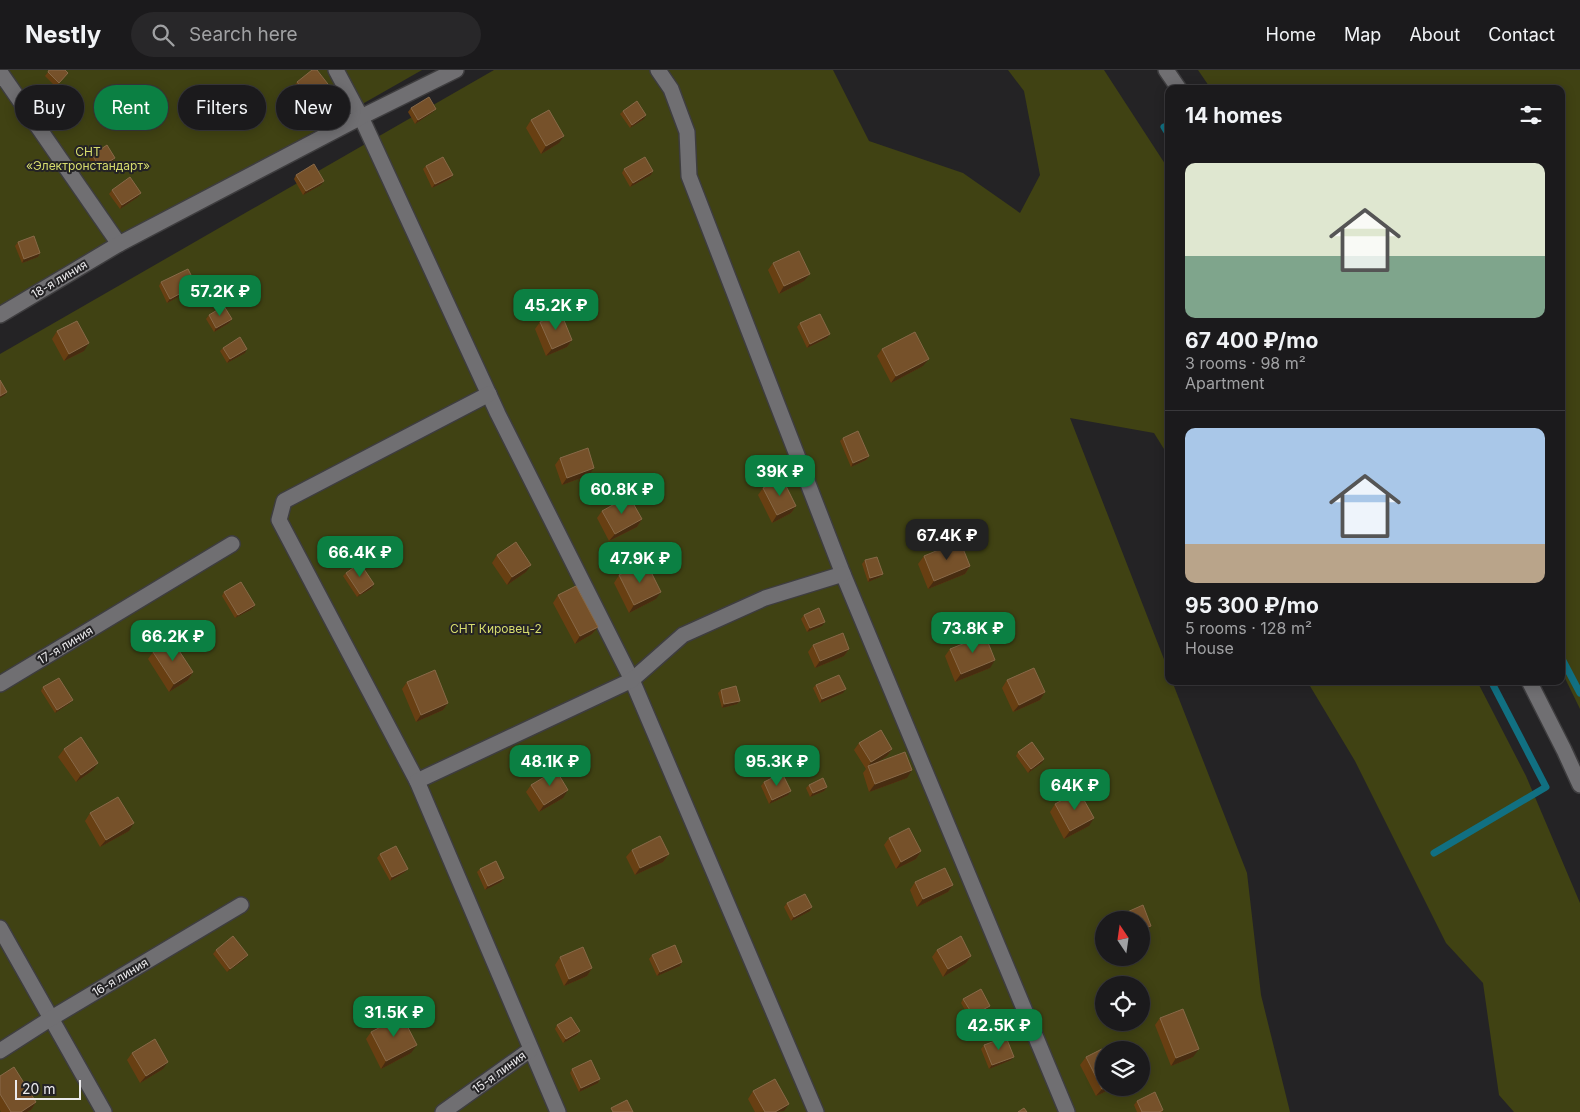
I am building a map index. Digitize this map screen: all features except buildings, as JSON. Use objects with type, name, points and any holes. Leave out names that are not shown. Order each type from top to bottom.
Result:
[{"type":"street","points":[[336,70],[361,117],[489,394],[632,680],[816,1112]]},
{"type":"street","name":"18-я линия","points":[[0,315],[119,244],[361,117],[456,70]]},
{"type":"street","points":[[658,70],[671,90],[687,132],[688,176],[843,574],[1067,1112]]},
{"type":"street","points":[[1166,70],[1176,85]]},
{"type":"street","points":[[0,72],[119,244]]},
{"type":"street","points":[[489,394],[284,501],[279,520],[416,781],[558,1112]]},
{"type":"street","name":"17-я линия","points":[[0,684],[232,544]]},
{"type":"street","points":[[416,781],[632,680],[683,635],[765,598],[843,574]]},
{"type":"street","points":[[1532,685],[1580,785]]},
{"type":"street","name":"16-я линия","points":[[0,1051],[50,1019],[241,906]]},
{"type":"street","points":[[0,928],[104,1112]]},
{"type":"street","name":"15-я линия","points":[[443,1112],[530,1050]]},
{"type":"green space","name":"СНТ «Электронстандарт»","points":[[0,70],[422,70],[350,111],[350,85],[276,85],[276,130],[317,130],[134,234],[0,317]]},
{"type":"green space","name":"СНТ Кировец-2","points":[[494,70],[833,70],[869,141],[963,173],[1020,213],[1040,175],[1024,91],[1008,70],[1104,70],[1165,164],[1165,451],[1154,433],[1070,418],[1165,662],[1165,685],[1174,685],[1247,873],[1261,995],[1290,1112],[0,1112],[0,354]]},
{"type":"green space","points":[[1198,70],[1580,70],[1580,709],[1565,678],[1565,85],[1208,85]]},
{"type":"green space","points":[[1309,685],[1479,685],[1526,776],[1580,903],[1580,1112],[1514,1112],[1499,1095],[1483,983],[1446,943],[1355,761]]},
{"type":"waterway","points":[[1565,665],[1580,693]]},
{"type":"waterway","points":[[1434,853],[1546,787],[1493,685]]}]
